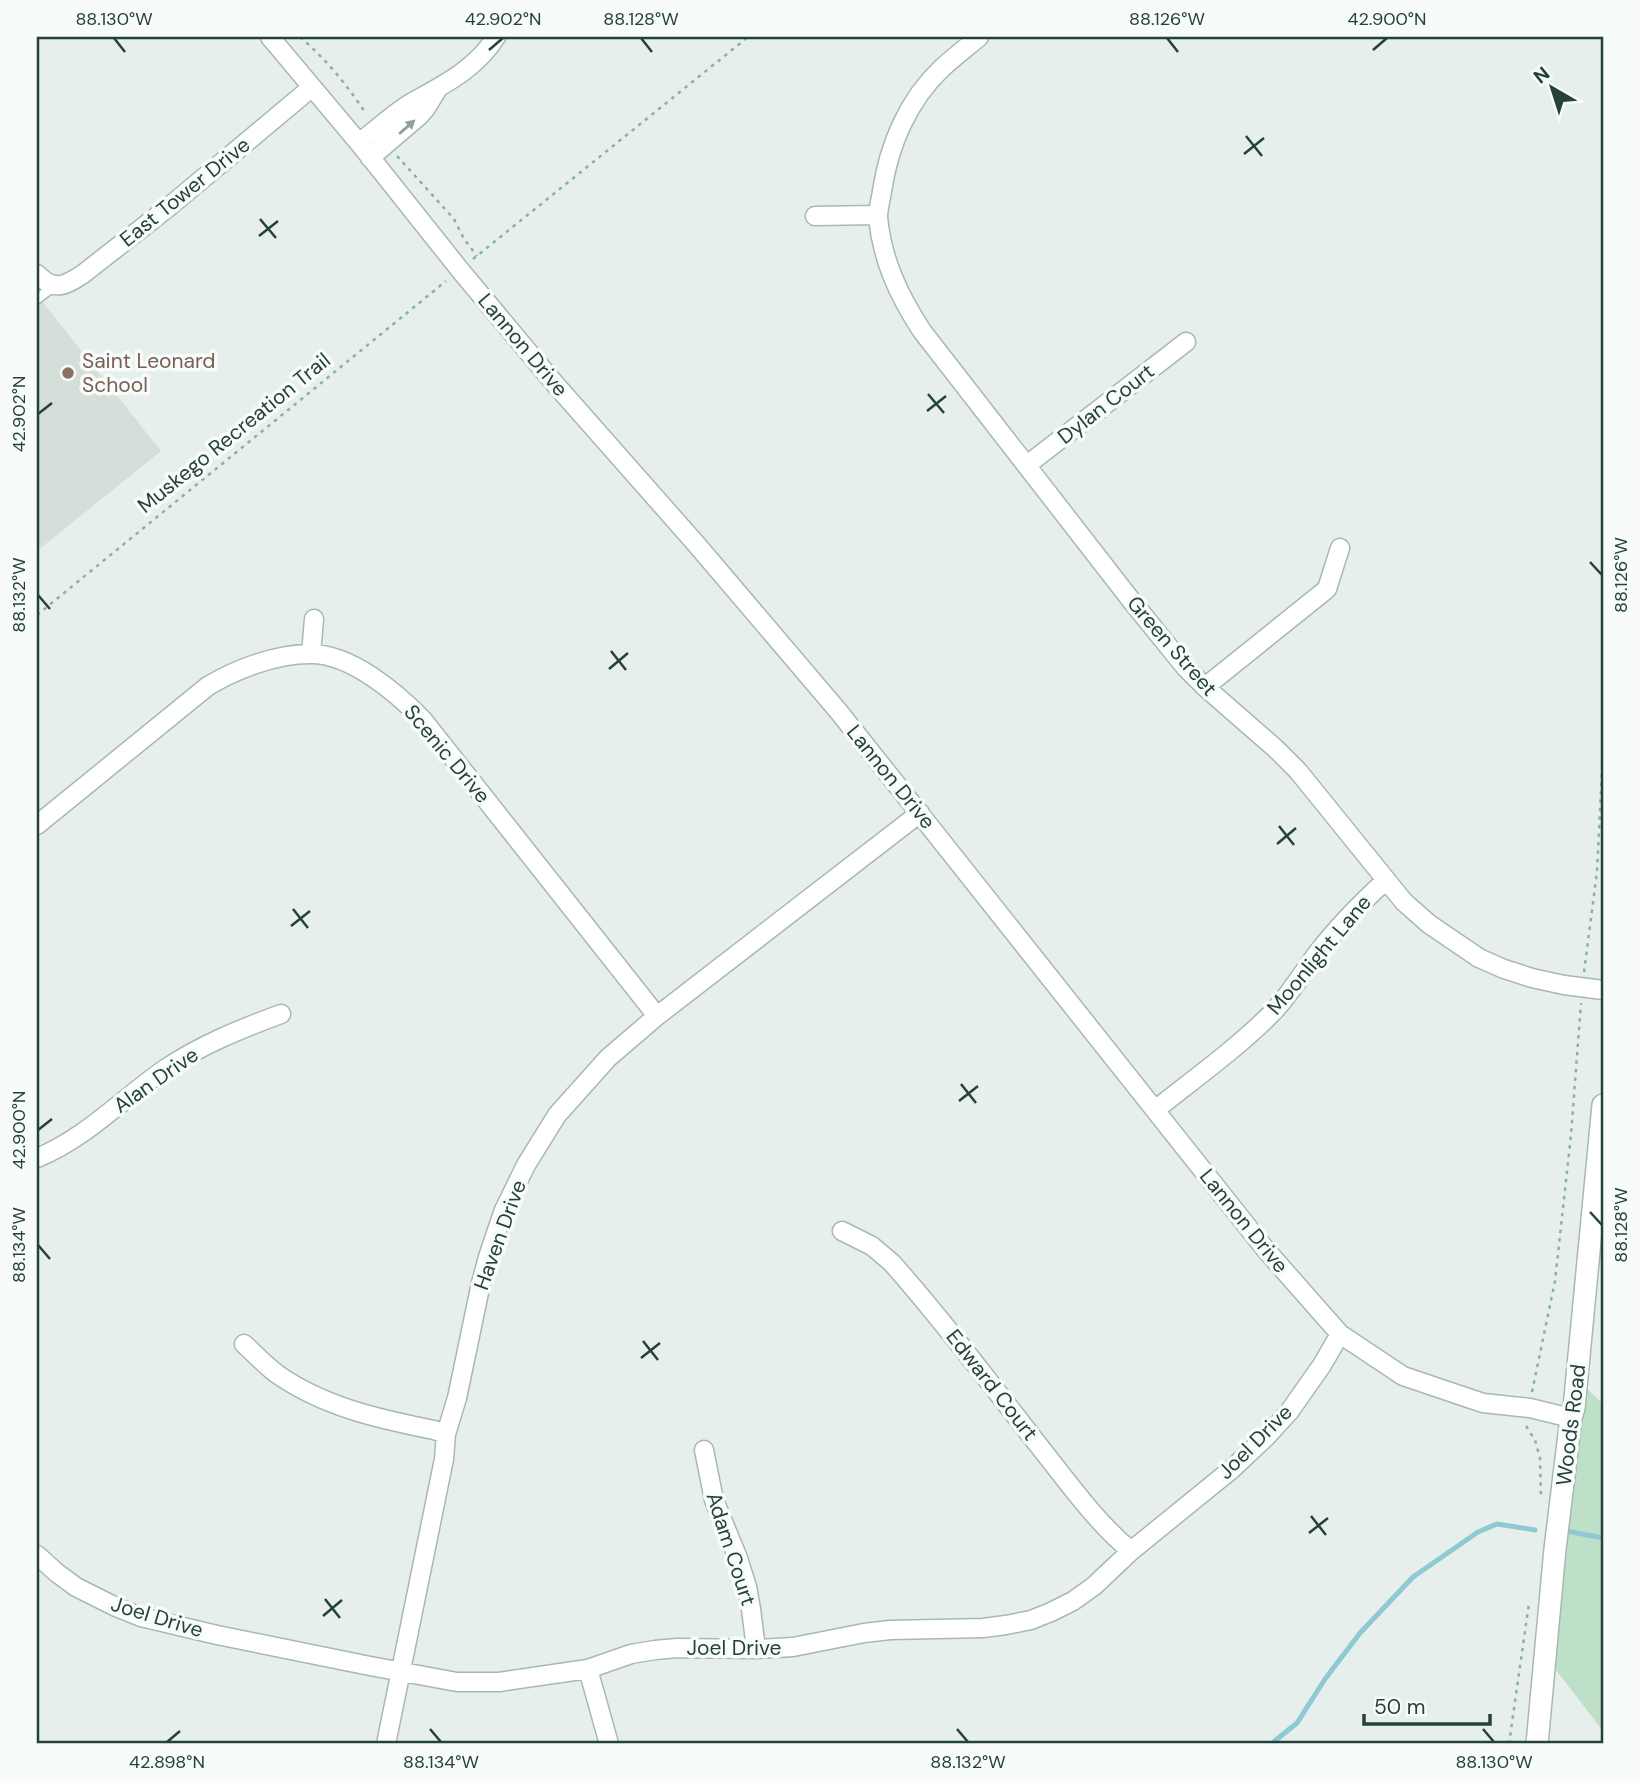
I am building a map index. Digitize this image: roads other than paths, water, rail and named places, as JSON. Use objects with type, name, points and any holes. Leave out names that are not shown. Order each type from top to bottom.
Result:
[{"type":"street","name":"Lannon Drive","points":[[270,37],[555,384],[825,695],[1266,1250],[1340,1334],[1403,1376],[1483,1403],[1530,1408],[1572,1418]]},
{"type":"street","points":[[365,150],[409,104],[437,90],[474,64],[496,37]]},
{"type":"street","name":"Green Street","points":[[979,37],[941,69],[921,92],[892,146],[878,215],[886,258],[905,306],[1133,604],[1186,668],[1298,771],[1404,902],[1429,924],[1479,958],[1532,978],[1603,990]]},
{"type":"street","name":"East Tower Drive","points":[[54,286],[72,282],[83,275],[311,88]]},
{"type":"street","points":[[815,216],[878,215]]},
{"type":"street","points":[[37,274],[54,286]]},
{"type":"street","name":"Dylan Court","points":[[1027,465],[1186,342]]},
{"type":"street","points":[[1205,687],[1327,589],[1340,548]]},
{"type":"street","points":[[311,654],[314,619]]},
{"type":"street","name":"Scenic Drive","points":[[37,825],[225,676],[282,657],[311,654],[331,657],[349,664],[390,690],[436,735],[657,1016]]},
{"type":"street","name":"Haven Drive","points":[[386,1744],[444,1459],[446,1434],[457,1398],[481,1283],[504,1210],[526,1165],[557,1115],[608,1058],[657,1016],[920,813]]},
{"type":"street","name":"Moonlight Lane","points":[[1155,1110],[1270,1015],[1342,922],[1386,880]]},
{"type":"street","name":"Alan Drive","points":[[37,1158],[84,1132],[183,1058],[237,1030],[281,1014]]},
{"type":"street","name":"Woods Road","points":[[1536,1744],[1555,1549],[1574,1408],[1603,1105]]},
{"type":"street","name":"Edward Court","points":[[842,1231],[872,1246],[892,1263],[992,1384],[1087,1506],[1131,1551]]},
{"type":"street","name":"Joel Drive","points":[[37,1555],[76,1587],[141,1617],[217,1635],[457,1682],[499,1682],[588,1669],[631,1654],[655,1650],[793,1647],[890,1630],[983,1628],[1031,1620],[1073,1601],[1094,1586],[1131,1551],[1268,1436],[1296,1402],[1340,1334]]},
{"type":"street","points":[[244,1345],[276,1373],[316,1397],[358,1413],[446,1434]]},
{"type":"street","name":"Adam Court","points":[[704,1450],[714,1500],[747,1587],[757,1649]]},
{"type":"street","points":[[588,1669],[609,1744]]},
{"type":"lane","points":[[37,299],[54,286]]},
{"type":"waterway","points":[[1271,1744],[1297,1723],[1325,1679],[1360,1633],[1413,1577],[1478,1532],[1497,1524],[1535,1530]]},
{"type":"waterway","points":[[1567,1531],[1603,1538]]},
{"type":"place","name":"Saint Leonard School","points":[[68,373]]}]
